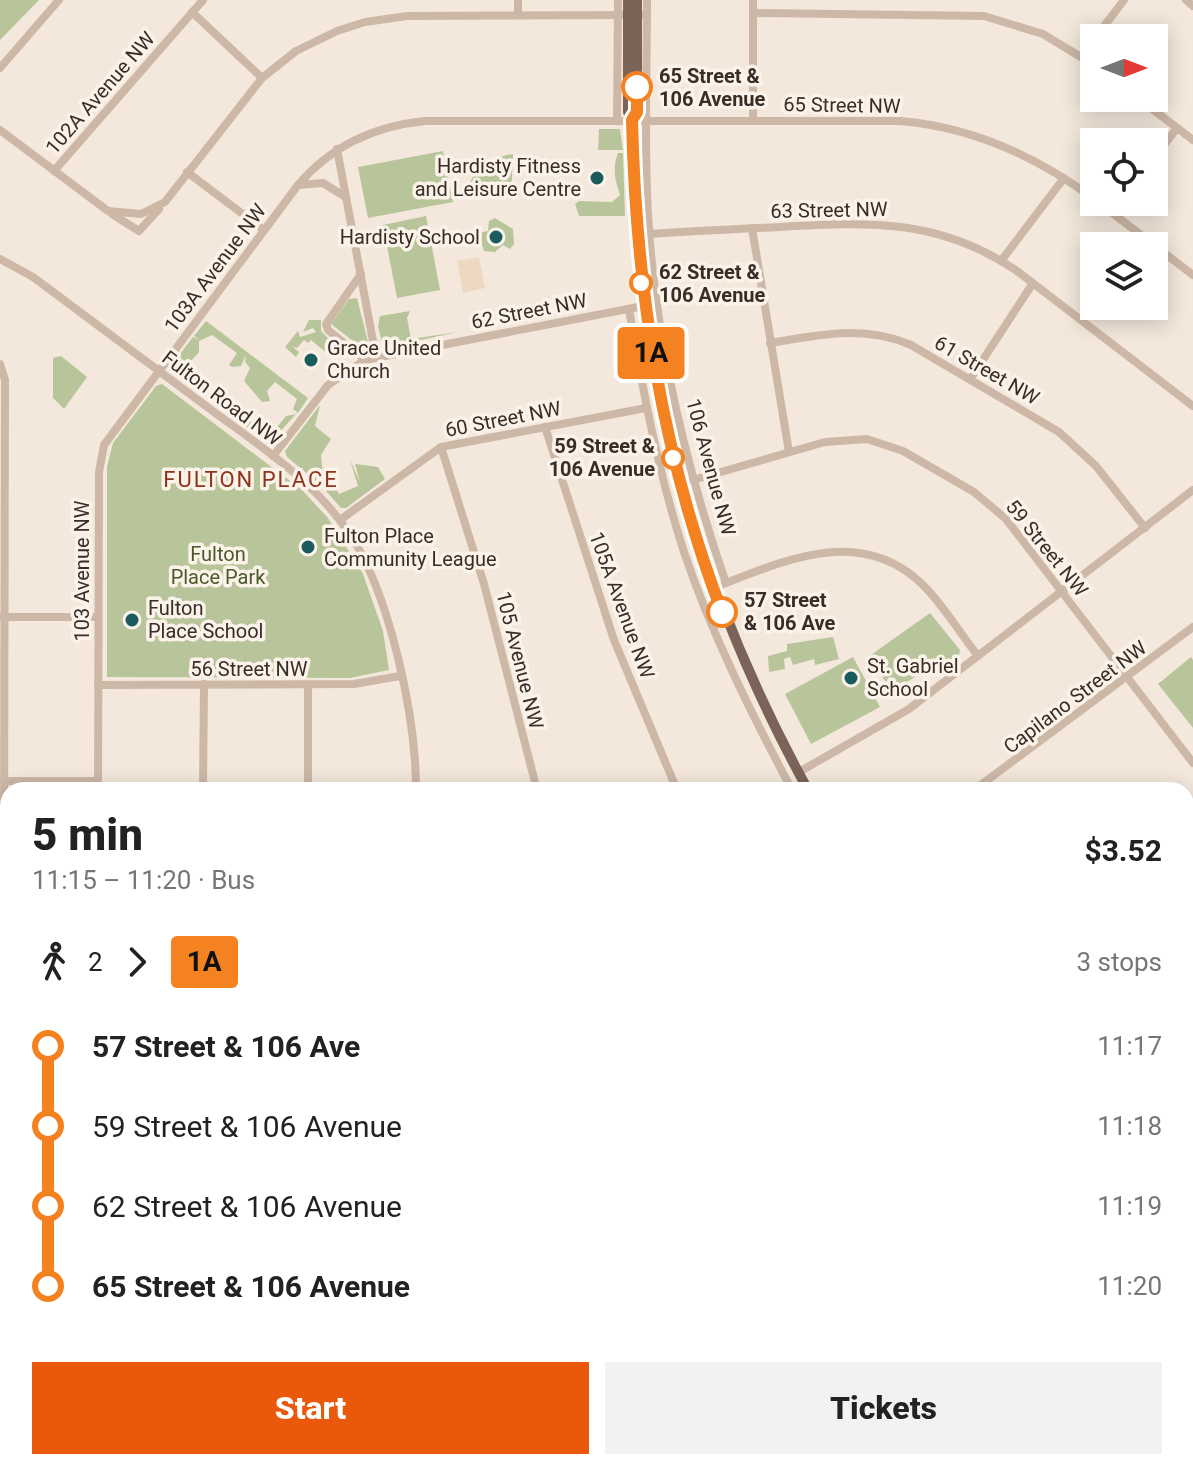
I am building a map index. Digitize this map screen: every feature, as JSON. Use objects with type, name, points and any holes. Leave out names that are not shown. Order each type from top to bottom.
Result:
[{"type":"main road","name":"106 Avenue NW","points":[[628,0],[633,15]]},
{"type":"main road","name":"106 Avenue NW","points":[[637,0],[633,15],[628,112],[632,120],[634,214],[643,306],[670,446],[713,588],[748,672],[804,782]]},
{"type":"street","points":[[0,68],[59,0]]},
{"type":"street","name":"102A Avenue NW","points":[[54,171],[203,0]]},
{"type":"street","points":[[518,0],[518,15]]},
{"type":"street","points":[[618,0],[633,15]]},
{"type":"street","points":[[0,130],[139,231],[262,78],[306,46],[345,28],[386,18],[633,15],[647,0]]},
{"type":"street","points":[[753,0],[753,120]]},
{"type":"street","points":[[1106,24],[1124,0]]},
{"type":"street","points":[[1186,0],[1193,6]]},
{"type":"street","points":[[192,12],[262,78]]},
{"type":"street","points":[[753,13],[984,16],[1034,30],[1080,54]]},
{"type":"street","name":"106 Avenue NW","points":[[617,120],[633,15]]},
{"type":"street","name":"106 Avenue NW","points":[[633,15],[646,120],[650,234],[665,359],[693,480],[726,583]]},
{"type":"street","points":[[1156,112],[1193,140]]},
{"type":"street","name":"65 Street NW","points":[[337,149],[376,131],[425,121],[891,120],[936,125],[1002,145],[1080,190]]},
{"type":"street","points":[[1168,140],[1177,128]]},
{"type":"street","points":[[337,149],[376,357]]},
{"type":"street","name":"103A Avenue NW","points":[[158,370],[298,185],[337,149]]},
{"type":"street","points":[[187,172],[264,230]]},
{"type":"street","points":[[1001,261],[1064,178]]},
{"type":"street","points":[[298,185],[323,183],[346,198]]},
{"type":"street","points":[[108,211],[134,215],[153,210],[165,202]]},
{"type":"street","name":"65 Street NW","points":[[1116,216],[1193,275]]},
{"type":"street","name":"63 Street NW","points":[[650,234],[857,223],[903,225],[952,238],[1001,261],[1033,283],[1193,406]]},
{"type":"street","points":[[752,228],[789,452]]},
{"type":"street","name":"Fulton Road NW","points":[[0,259],[33,277],[273,456],[315,491],[340,520],[377,585],[400,676],[415,755],[416,782]]},
{"type":"street","points":[[361,274],[326,324],[328,330],[365,360]]},
{"type":"street","points":[[971,378],[1033,283]]},
{"type":"street","name":"62 Street NW","points":[[273,456],[328,385],[365,360],[643,306]]},
{"type":"street","points":[[629,309],[646,408],[669,500],[701,598],[740,689],[788,782]]},
{"type":"street","name":"61 Street NW","points":[[770,343],[839,332],[870,333],[911,345],[971,378],[1072,442],[1112,485],[1145,528]]},
{"type":"street","points":[[0,364],[5,380],[2,617],[4,781],[23,782]]},
{"type":"street","name":"103 Avenue NW","points":[[98,782],[101,453],[110,432],[158,370]]},
{"type":"street","name":"60 Street NW","points":[[340,520],[441,447],[646,408]]},
{"type":"street","name":"105A Avenue NW","points":[[545,427],[614,640],[674,782]]},
{"type":"street","name":"59 Street NW","points":[[693,480],[789,452],[851,439],[876,441],[903,451],[986,500],[1012,526],[1193,763]]},
{"type":"street","name":"105 Avenue NW","points":[[441,447],[484,584],[535,782]]},
{"type":"street","points":[[799,772],[895,718],[1193,490]]},
{"type":"street","points":[[713,588],[814,552],[863,553],[894,564],[920,583],[978,656]]},
{"type":"street","points":[[2,617],[98,617]]},
{"type":"street","name":"Capilano Street NW","points":[[985,782],[1193,627]]},
{"type":"street","name":"56 Street NW","points":[[98,685],[361,684],[400,676]]},
{"type":"street","points":[[203,782],[204,684]]},
{"type":"street","points":[[308,685],[308,782]]},
{"type":"green space","points":[[0,0],[39,0],[0,40]]},
{"type":"green space","points":[[599,129],[620,129],[623,150],[598,150]]},
{"type":"green space","points":[[443,151],[453,202],[368,218],[358,167]]},
{"type":"green space","points":[[618,153],[623,153],[625,216],[579,216],[575,204],[579,201],[612,202],[620,195],[615,174]]},
{"type":"green space","points":[[513,154],[511,198],[465,198],[471,180],[481,167]]},
{"type":"green space","points":[[426,216],[440,290],[397,298],[383,225]]},
{"type":"green space","points":[[495,218],[513,229],[514,244],[510,249],[503,245],[495,252],[484,251],[478,233],[488,231],[489,221]]},
{"type":"green space","points":[[357,298],[369,346],[366,351],[331,324],[349,299]]},
{"type":"green space","points":[[410,311],[407,318],[411,339],[458,332],[384,348],[378,327],[380,316]]},
{"type":"green space","points":[[309,320],[321,320],[321,331],[332,342],[328,354],[311,340],[308,343],[304,340],[297,348],[292,346],[299,352],[296,357],[285,347],[298,331],[300,337],[316,332],[313,328],[303,332]]},
{"type":"green space","points":[[206,321],[308,398],[298,413],[293,409],[297,399],[275,382],[267,391],[270,401],[262,402],[244,381],[250,368],[245,362],[246,355],[241,366],[232,367],[229,365],[237,353],[212,335],[199,341],[199,352],[184,369],[205,383],[198,390],[174,372],[174,362],[193,337],[199,340],[194,336]]},
{"type":"green space","points":[[61,356],[87,377],[64,409],[53,398],[53,358]]},
{"type":"green space","name":"Fulton Place Park","points":[[162,384],[302,490],[328,518],[363,574],[383,631],[389,670],[350,678],[107,677],[107,467],[113,443],[156,386]]},
{"type":"green space","points":[[227,404],[270,436],[286,416],[296,414],[269,444],[223,409]]},
{"type":"green space","points":[[320,405],[315,426],[331,439],[321,455],[323,475],[317,482],[287,457],[285,451]]},
{"type":"green space","points":[[350,460],[360,482],[355,464],[378,467],[385,479],[346,508],[341,508],[319,483],[329,477],[339,494],[358,486]]},
{"type":"green space","points":[[930,613],[960,650],[959,656],[926,677],[923,671],[893,692],[868,657]]},
{"type":"green space","points":[[833,637],[839,659],[815,665],[814,659],[793,665],[790,657],[784,659],[785,669],[769,672],[768,656],[787,651],[787,644]]},
{"type":"green space","points":[[853,657],[880,707],[811,744],[785,694]]},
{"type":"green space","points":[[1191,657],[1193,660],[1193,728],[1158,684]]},
{"type":"shaded area","points":[[479,257],[485,288],[463,293],[457,261]]},
{"type":"bus line","name":"1A","points":[[637,87],[637,112],[632,120],[634,202],[638,264],[648,337],[680,485],[722,612]]},
{"type":"place","name":"65 Street & 106 Avenue","points":[[637,87]]},
{"type":"place","name":"Hardisty Fitness and Leisure Centre","points":[[597,178]]},
{"type":"place","name":"Hardisty School","points":[[496,237]]},
{"type":"place","name":"62 Street & 106 Avenue","points":[[641,283]]},
{"type":"place","name":"Grace United Church","points":[[311,360]]},
{"type":"place","name":"59 Street & 106 Avenue","points":[[673,458]]},
{"type":"place","name":"Fulton Place Community League","points":[[308,547]]},
{"type":"place","name":"57 Street & 106 Ave","points":[[722,612]]},
{"type":"place","name":"Fulton Place School","points":[[132,620]]},
{"type":"place","name":"St. Gabriel School","points":[[851,678]]},
{"type":"district","name":"FULTON PLACE","points":[[251,479]]}]
